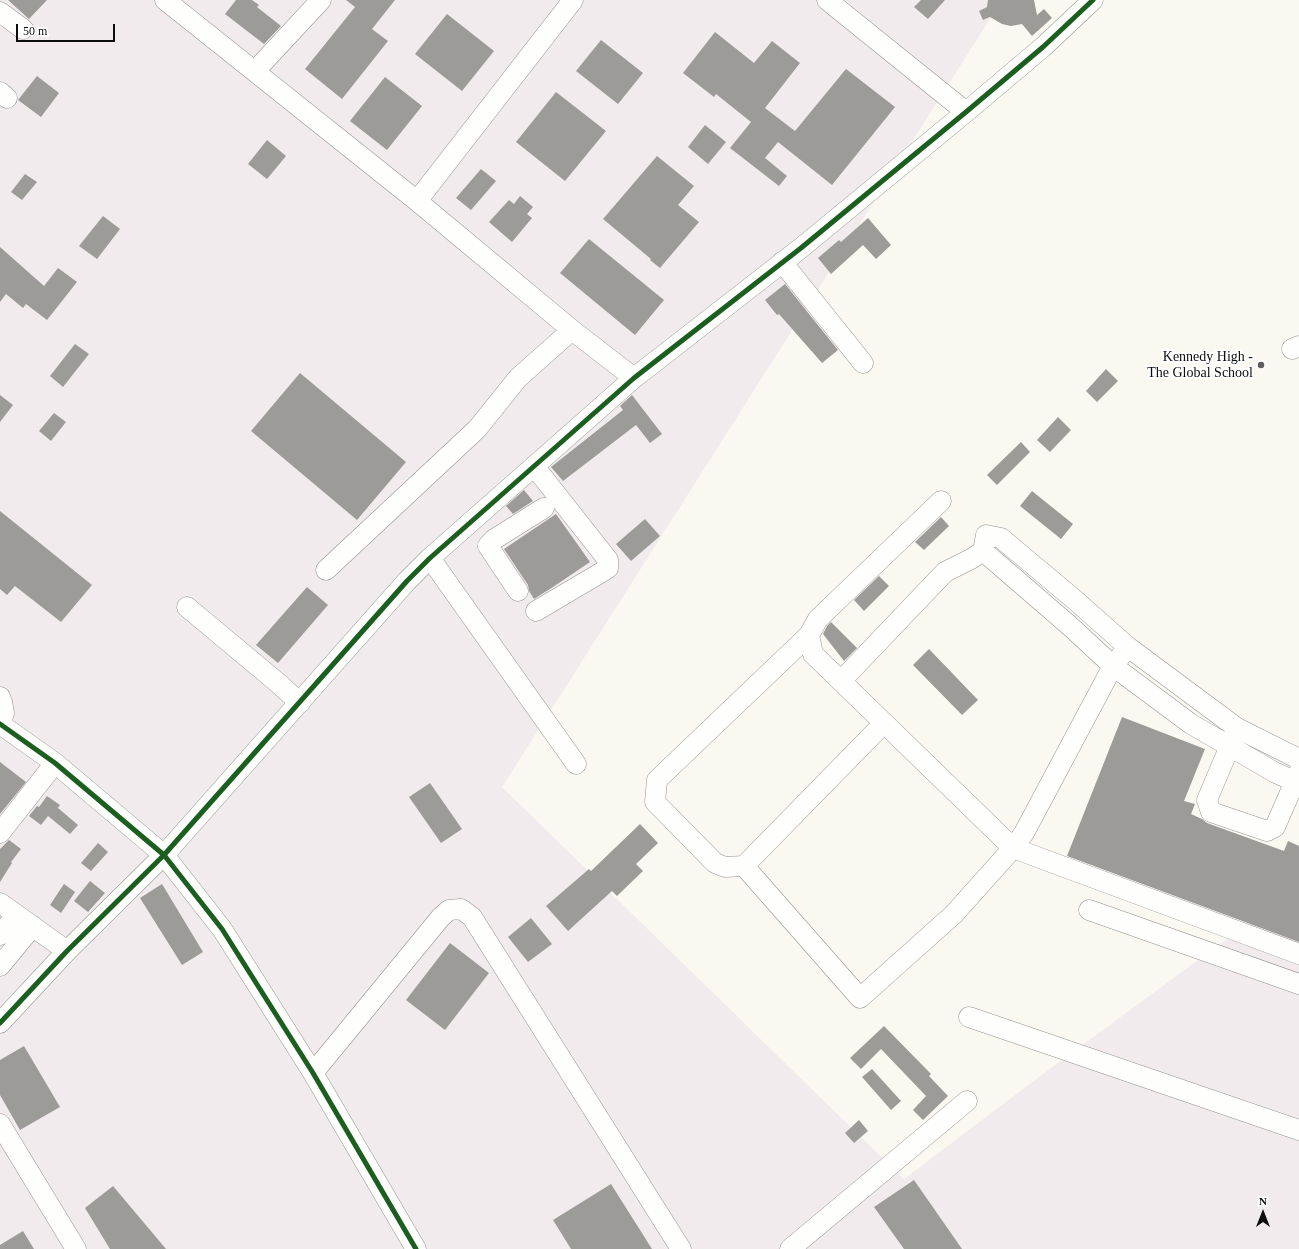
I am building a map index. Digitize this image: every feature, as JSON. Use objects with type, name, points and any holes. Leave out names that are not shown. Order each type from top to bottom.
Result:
[{"type":"street","points":[[165,0],[417,201],[572,330],[634,378]]},
{"type":"street","points":[[255,71],[321,0]]},
{"type":"street","points":[[417,201],[573,0]]},
{"type":"street","points":[[827,0],[966,112]]},
{"type":"street","points":[[0,1023],[67,951],[164,854],[402,587],[430,558],[634,378],[782,262],[966,112],[1043,46],[1093,0]]},
{"type":"street","points":[[0,12],[23,29]]},
{"type":"street","points":[[782,262],[863,363]]},
{"type":"street","points":[[326,570],[477,430],[518,378],[572,330]]},
{"type":"street","points":[[534,466],[608,560],[608,568],[536,611]]},
{"type":"street","points":[[884,723],[744,866],[725,867],[715,863],[655,802],[657,780],[809,635],[818,619],[942,501]]},
{"type":"street","points":[[518,591],[488,546],[498,537],[544,508]]},
{"type":"street","points":[[482,513],[498,537]]},
{"type":"street","points":[[841,681],[945,572],[982,551],[986,534],[1001,538],[1128,647],[1237,728],[1299,759]]},
{"type":"street","points":[[982,551],[1071,627],[1113,666],[1191,724],[1230,747],[1276,773],[1298,779],[1275,827],[1267,831],[1211,812],[1207,800],[1230,747],[1237,728]]},
{"type":"street","points":[[430,558],[576,764]]},
{"type":"street","points":[[187,607],[300,702]]},
{"type":"street","points":[[809,635],[813,654],[1013,848],[1299,954]]},
{"type":"street","points":[[744,866],[860,998],[954,914],[1013,848],[1024,833],[1113,666],[1128,647]]},
{"type":"street","points":[[0,697],[4,713],[0,724],[55,763],[164,854],[222,929],[313,1072],[416,1249]]},
{"type":"street","points":[[0,833],[55,763]]},
{"type":"street","points":[[0,903],[67,951]]},
{"type":"street","points":[[313,1072],[440,917],[449,910],[461,909],[472,918],[681,1249]]},
{"type":"street","points":[[1089,910],[1299,984]]},
{"type":"street","points":[[0,935],[25,921]]},
{"type":"street","points":[[0,966],[25,921]]},
{"type":"street","points":[[969,1017],[1299,1130]]},
{"type":"street","points":[[790,1249],[967,1102]]},
{"type":"street","points":[[0,1124],[76,1249]]},
{"type":"shaded area","points":[[0,0],[1002,0],[502,787],[904,1179],[1047,1071],[1299,886],[1299,1249],[0,1249]]},
{"type":"building","points":[[8,0],[47,0],[29,19]]},
{"type":"building","points":[[236,0],[252,0],[259,5],[257,7],[281,26],[264,44],[225,14]]},
{"type":"building","points":[[346,0],[395,0],[372,29],[388,41],[342,99],[305,69],[355,7]]},
{"type":"building","points":[[921,0],[945,0],[928,19],[914,7]]},
{"type":"building","points":[[988,0],[1034,0],[1037,15],[1044,9],[1052,18],[1032,36],[1022,24],[1011,26],[1002,24],[990,17],[983,20],[979,11],[987,7]]},
{"type":"building","points":[[447,14],[494,51],[462,91],[415,54]]},
{"type":"building","points":[[715,32],[754,63],[772,41],[800,63],[765,108],[795,131],[846,69],[895,107],[832,185],[778,142],[765,158],[787,176],[779,186],[730,148],[751,122],[716,94],[714,97],[683,73]]},
{"type":"building","points":[[601,40],[643,73],[618,104],[576,71]]},
{"type":"building","points":[[37,76],[59,93],[41,117],[18,100]]},
{"type":"building","points":[[385,77],[422,106],[387,150],[350,121]]},
{"type":"building","points":[[556,92],[606,131],[565,181],[516,142]]},
{"type":"building","points":[[705,125],[726,142],[708,164],[688,147]]},
{"type":"building","points":[[267,140],[286,156],[267,179],[248,164]]},
{"type":"building","points":[[657,156],[694,186],[678,205],[699,222],[660,268],[603,219]]},
{"type":"building","points":[[481,169],[496,181],[471,210],[456,198]]},
{"type":"building","points":[[25,174],[37,182],[22,200],[11,192]]},
{"type":"building","points":[[520,196],[533,207],[527,214],[532,218],[512,242],[489,222],[509,200],[514,204]]},
{"type":"building","points":[[103,216],[120,229],[97,259],[79,246]]},
{"type":"building","points":[[868,218],[891,245],[876,259],[863,245],[831,274],[818,258],[839,240],[841,242]]},
{"type":"building","points":[[589,239],[664,300],[635,335],[560,273]]},
{"type":"building","points":[[0,247],[44,286],[58,268],[77,282],[47,320],[26,304],[23,308],[6,294],[0,302]]},
{"type":"building","points":[[785,284],[838,350],[822,363],[765,300]]},
{"type":"building","points":[[75,344],[89,354],[63,387],[50,376]]},
{"type":"building","points":[[1106,369],[1118,381],[1097,402],[1086,391]]},
{"type":"building","points":[[300,373],[406,462],[357,520],[251,431]]},
{"type":"building","points":[[0,395],[13,405],[0,422]]},
{"type":"building","points":[[632,395],[662,434],[650,443],[636,425],[563,481],[551,467],[623,410],[620,406]]},
{"type":"building","points":[[54,413],[66,422],[51,441],[39,431]]},
{"type":"building","points":[[1058,417],[1071,430],[1050,452],[1037,440]]},
{"type":"building","points":[[1021,442],[1030,452],[997,485],[987,475]]},
{"type":"building","points":[[524,490],[533,501],[513,514],[506,506]]},
{"type":"building","points":[[1032,491],[1073,524],[1061,539],[1020,506]]},
{"type":"building","points":[[0,511],[92,585],[61,622],[15,586],[7,595],[0,589]]},
{"type":"building","points":[[556,514],[590,562],[534,599],[529,591],[528,585],[504,549]]},
{"type":"building","points":[[941,517],[949,526],[924,550],[915,542]]},
{"type":"building","points":[[645,519],[660,536],[631,561],[616,544]]},
{"type":"building","points":[[879,576],[889,586],[864,611],[854,600]]},
{"type":"building","points":[[307,587],[328,605],[278,663],[256,645]]},
{"type":"building","points":[[831,622],[857,648],[844,661],[823,634]]},
{"type":"building","points":[[929,649],[978,700],[962,715],[913,665]]},
{"type":"building","points":[[1122,717],[1205,749],[1184,801],[1195,804],[1191,814],[1207,823],[1284,851],[1288,841],[1299,846],[1299,942],[1067,856]]},
{"type":"building","points":[[0,762],[26,782],[0,814]]},
{"type":"building","points":[[430,783],[462,829],[441,843],[409,797]]},
{"type":"building","points":[[47,796],[60,805],[58,808],[78,825],[70,834],[48,816],[41,825],[29,816],[37,806],[39,807]]},
{"type":"building","points":[[640,824],[658,843],[636,864],[643,871],[617,896],[612,891],[568,931],[546,906],[589,869],[591,871]]},
{"type":"building","points":[[9,840],[21,849],[11,862],[12,863],[0,882],[0,849]]},
{"type":"building","points":[[98,843],[108,852],[91,871],[81,863]]},
{"type":"building","points":[[90,881],[105,893],[88,912],[74,901]]},
{"type":"building","points":[[64,884],[75,892],[61,913],[50,905]]},
{"type":"building","points":[[162,884],[203,952],[182,965],[140,898]]},
{"type":"building","points":[[531,918],[552,944],[528,962],[508,937]]},
{"type":"building","points":[[450,943],[489,973],[445,1030],[406,1000]]},
{"type":"building","points":[[884,1026],[931,1074],[929,1076],[948,1096],[923,1120],[913,1110],[926,1096],[881,1049],[861,1069],[850,1058]]},
{"type":"building","points":[[24,1046],[60,1107],[20,1130],[0,1095],[0,1060]]},
{"type":"building","points":[[872,1069],[901,1101],[891,1110],[862,1077]]},
{"type":"building","points":[[859,1120],[868,1131],[854,1143],[845,1133]]},
{"type":"building","points":[[914,1180],[962,1249],[904,1249],[874,1207]]},
{"type":"building","points":[[611,1184],[652,1249],[571,1249],[553,1220]]},
{"type":"building","points":[[113,1186],[166,1249],[110,1249],[85,1208]]},
{"type":"building","points":[[23,1231],[34,1249],[0,1249],[0,1245]]},
{"type":"cycle path","points":[[0,1023],[67,951],[164,855],[407,581],[430,558],[634,378],[801,248],[1043,47],[1093,0]]},
{"type":"cycle path","points":[[0,724],[55,763],[164,855],[222,929],[313,1073],[416,1249]]},
{"type":"place","name":"Kennedy High - The Global School","points":[[1261,365]]}]
